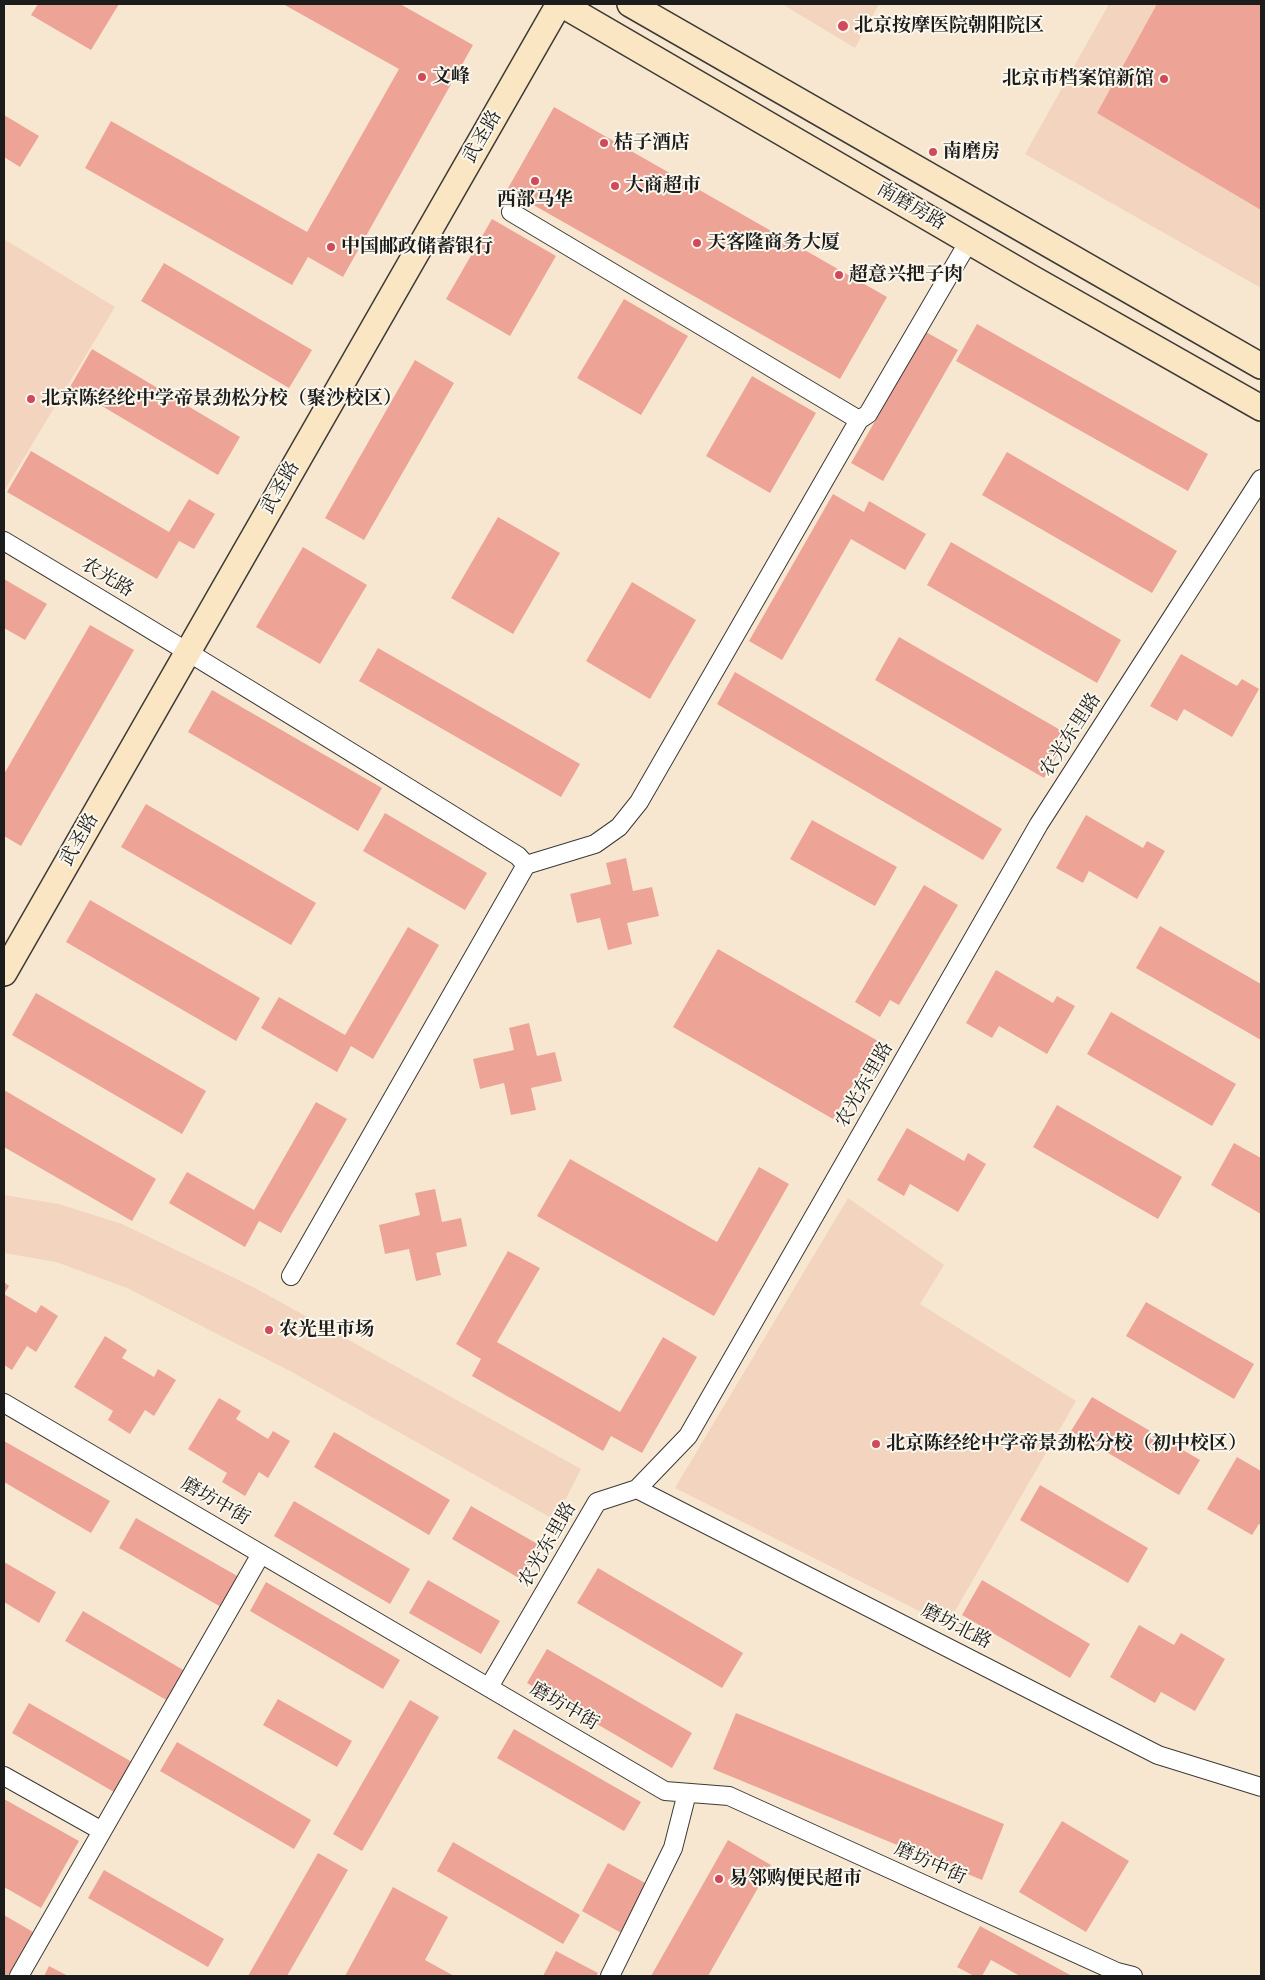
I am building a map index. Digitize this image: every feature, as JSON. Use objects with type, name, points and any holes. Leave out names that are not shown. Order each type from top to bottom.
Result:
[{"type":"main road","name":"南磨房路","points":[[560,4],[1261,408]]},
{"type":"main road","name":"武圣路","points":[[4,972],[560,4]]},
{"type":"main road","name":"南磨房路","points":[[630,4],[1261,366]]},
{"type":"street","points":[[511,212],[859,420]]},
{"type":"street","points":[[291,1276],[526,865],[595,844],[619,827],[639,802],[859,420],[868,414],[969,241]]},
{"type":"street","name":"农光东里路","points":[[489,1687],[597,1502],[637,1489],[688,1436],[1039,824],[1261,479]]},
{"type":"street","name":"农光路","points":[[4,541],[188,651],[518,856],[526,865]]},
{"type":"street","name":"磨坊中街","points":[[4,1403],[665,1791],[729,1796],[1108,1968],[1133,1976]]},
{"type":"street","name":"磨坊北路","points":[[637,1489],[1158,1754],[1261,1787]]},
{"type":"street","points":[[19,1976],[261,1554]]},
{"type":"street","points":[[4,1776],[102,1831]]},
{"type":"street","points":[[610,1976],[673,1848],[687,1793]]},
{"type":"shaded area","name":"北京按摩医院朝阳院区","points":[[782,4],[879,4],[855,48]]},
{"type":"shaded area","name":"北京市档案馆新馆","points":[[1109,4],[1261,4],[1261,288],[1025,154]]},
{"type":"shaded area","name":"北京陈经纶中学帝景劲松分校（聚沙校区）","points":[[4,239],[115,307],[4,491]]},
{"type":"shaded area","name":"农光里市场","points":[[4,1195],[59,1204],[122,1224],[255,1288],[581,1469],[555,1520],[290,1371],[127,1288],[56,1262],[4,1253]]},
{"type":"shaded area","name":"北京陈经纶中学帝景劲松分校（初中校区）","points":[[848,1198],[944,1265],[920,1304],[1076,1401],[947,1625],[675,1488]]},
{"type":"building","points":[[38,4],[119,4],[91,50],[31,15]]},
{"type":"building","points":[[283,4],[400,4],[473,45],[343,277],[308,257],[292,285],[85,168],[111,121],[307,232],[399,69]]},
{"type":"building","points":[[1157,4],[1261,4],[1261,210],[1097,113]]},
{"type":"building","name":"天客隆商务大厦","points":[[554,107],[887,297],[840,379],[507,190]]},
{"type":"building","points":[[4,115],[39,136],[20,167],[4,157]]},
{"type":"building","points":[[492,219],[556,256],[510,336],[446,299]]},
{"type":"building","points":[[164,263],[312,350],[289,388],[141,301]]},
{"type":"building","points":[[624,299],[688,336],[641,415],[577,378]]},
{"type":"building","points":[[977,324],[1208,454],[1188,491],[956,361]]},
{"type":"building","points":[[926,332],[958,350],[883,481],[851,463]]},
{"type":"building","points":[[92,349],[240,437],[218,475],[70,387]]},
{"type":"building","points":[[415,360],[454,383],[364,540],[325,518]]},
{"type":"building","points":[[752,376],[816,413],[770,493],[706,456]]},
{"type":"building","points":[[31,451],[169,532],[189,499],[215,514],[194,549],[179,541],[157,579],[7,492]]},
{"type":"building","points":[[1007,452],[1177,551],[1152,593],[982,495]]},
{"type":"building","points":[[833,494],[864,512],[869,501],[926,534],[905,570],[851,539],[782,660],[749,641]]},
{"type":"building","points":[[498,517],[560,553],[513,634],[451,598]]},
{"type":"building","points":[[951,542],[1121,640],[1097,683],[927,585]]},
{"type":"building","points":[[303,547],[367,585],[320,664],[256,627]]},
{"type":"building","points":[[4,579],[47,604],[25,640],[4,628]]},
{"type":"building","points":[[632,582],[696,620],[650,699],[586,661]]},
{"type":"building","points":[[90,625],[134,650],[21,846],[4,836],[4,774]]},
{"type":"building","points":[[899,637],[1069,735],[1044,778],[875,680]]},
{"type":"building","points":[[378,648],[580,764],[561,797],[359,681]]},
{"type":"building","points":[[1181,654],[1237,686],[1242,679],[1259,689],[1232,737],[1184,709],[1177,721],[1150,706]]},
{"type":"building","points":[[735,672],[1002,829],[983,860],[717,704]]},
{"type":"building","points":[[212,690],[382,788],[358,831],[188,732]]},
{"type":"building","points":[[146,804],[316,903],[291,945],[121,847]]},
{"type":"building","points":[[385,813],[487,873],[465,910],[363,851]]},
{"type":"building","points":[[1086,815],[1143,848],[1147,841],[1165,851],[1137,899],[1089,871],[1083,883],[1056,868]]},
{"type":"building","points":[[812,820],[897,867],[875,906],[790,859]]},
{"type":"building","points":[[626,858],[633,891],[652,887],[659,916],[627,923],[632,944],[608,950],[600,918],[577,923],[570,894],[611,884],[606,863]]},
{"type":"building","points":[[924,885],[958,905],[899,1005],[890,1000],[880,1017],[855,1002]]},
{"type":"building","points":[[90,900],[260,998],[236,1041],[66,942]]},
{"type":"building","points":[[1160,926],[1261,984],[1261,1040],[1136,968]]},
{"type":"building","points":[[408,927],[439,945],[373,1059],[351,1046],[337,1072],[261,1028],[279,997],[345,1035]]},
{"type":"building","points":[[718,949],[878,1041],[833,1119],[673,1027]]},
{"type":"building","points":[[996,970],[1053,1003],[1057,996],[1075,1006],[1047,1054],[999,1026],[992,1038],[966,1023]]},
{"type":"building","points":[[36,993],[206,1091],[182,1134],[12,1035]]},
{"type":"building","points":[[1111,1012],[1236,1084],[1212,1126],[1087,1054]]},
{"type":"building","points":[[529,1023],[537,1056],[555,1052],[562,1081],[531,1088],[536,1110],[511,1115],[504,1083],[480,1089],[473,1059],[514,1050],[509,1028]]},
{"type":"building","points":[[4,1090],[156,1179],[132,1221],[4,1147]]},
{"type":"building","points":[[316,1102],[347,1119],[281,1233],[259,1221],[245,1247],[169,1203],[187,1172],[254,1210]]},
{"type":"building","points":[[1057,1105],[1182,1177],[1158,1219],[1033,1147]]},
{"type":"building","points":[[907,1128],[964,1161],[968,1153],[986,1164],[958,1212],[910,1184],[904,1196],[877,1180]]},
{"type":"building","points":[[1234,1143],[1261,1158],[1261,1214],[1211,1185]]},
{"type":"building","points":[[570,1159],[717,1242],[759,1167],[789,1184],[714,1316],[537,1216]]},
{"type":"building","points":[[435,1189],[442,1222],[461,1218],[467,1246],[436,1253],[441,1275],[416,1281],[409,1249],[385,1254],[379,1225],[420,1215],[415,1193]]},
{"type":"building","points":[[508,1251],[540,1268],[497,1342],[620,1412],[663,1337],[697,1357],[642,1453],[611,1436],[603,1451],[472,1376],[481,1359],[456,1344]]},
{"type":"building","points":[[4,1282],[9,1286],[4,1294]]},
{"type":"building","points":[[4,1294],[36,1313],[41,1305],[58,1316],[36,1352],[27,1346],[12,1370],[4,1365]]},
{"type":"building","points":[[1146,1302],[1254,1364],[1234,1399],[1126,1336]]},
{"type":"building","points":[[105,1336],[127,1350],[122,1358],[154,1377],[158,1369],[176,1380],[154,1416],[145,1410],[130,1434],[108,1420],[113,1411],[74,1387]]},
{"type":"building","points":[[1092,1397],[1200,1460],[1179,1495],[1071,1431]]},
{"type":"building","points":[[219,1398],[241,1411],[236,1419],[268,1439],[273,1431],[290,1441],[268,1478],[259,1472],[245,1496],[222,1482],[227,1473],[188,1449]]},
{"type":"building","points":[[334,1432],[450,1500],[429,1535],[314,1467]]},
{"type":"building","points":[[4,1441],[110,1501],[91,1533],[4,1482]]},
{"type":"building","points":[[1237,1457],[1261,1471],[1261,1525],[1259,1524],[1252,1535],[1207,1509]]},
{"type":"building","points":[[1040,1485],[1148,1548],[1128,1583],[1020,1520]]},
{"type":"building","points":[[294,1501],[410,1569],[390,1604],[274,1536]]},
{"type":"building","points":[[471,1506],[543,1547],[524,1581],[452,1539]]},
{"type":"building","points":[[136,1518],[239,1577],[221,1607],[119,1548]]},
{"type":"building","points":[[4,1562],[56,1592],[39,1623],[4,1602]]},
{"type":"building","points":[[598,1568],[743,1653],[722,1688],[577,1603]]},
{"type":"building","points":[[428,1580],[500,1621],[481,1654],[409,1613]]},
{"type":"building","points":[[982,1580],[1090,1644],[1070,1678],[962,1615]]},
{"type":"building","points":[[266,1582],[400,1660],[383,1689],[250,1611]]},
{"type":"building","points":[[83,1611],[185,1671],[168,1701],[65,1641]]},
{"type":"building","points":[[1139,1625],[1174,1645],[1181,1633],[1225,1659],[1195,1711],[1161,1692],[1155,1703],[1110,1677]]},
{"type":"building","points":[[547,1649],[692,1733],[672,1768],[527,1683]]},
{"type":"building","points":[[278,1699],[352,1741],[337,1767],[263,1725]]},
{"type":"building","points":[[410,1700],[439,1717],[362,1851],[333,1834]]},
{"type":"building","points":[[29,1703],[132,1762],[114,1792],[12,1733]]},
{"type":"building","points":[[736,1713],[1004,1824],[982,1880],[713,1769]]},
{"type":"building","points":[[514,1729],[641,1802],[624,1831],[497,1758]]},
{"type":"building","points":[[177,1742],[311,1820],[294,1849],[160,1771]]},
{"type":"building","points":[[4,1799],[79,1841],[41,1908],[4,1887]]},
{"type":"building","points":[[1062,1821],[1129,1861],[1086,1932],[1019,1892]]},
{"type":"building","points":[[728,1840],[771,1865],[708,1976],[651,1976]]},
{"type":"building","points":[[453,1842],[580,1915],[563,1944],[437,1871]]},
{"type":"building","points":[[318,1853],[348,1870],[287,1976],[248,1976]]},
{"type":"building","points":[[608,1863],[649,1885],[623,1934],[582,1911]]},
{"type":"building","points":[[104,1870],[224,1939],[208,1967],[88,1898]]},
{"type":"building","points":[[393,1887],[448,1917],[425,1960],[454,1976],[345,1976]]},
{"type":"building","points":[[4,1915],[33,1932],[8,1976],[4,1976]]},
{"type":"building","points":[[980,1926],[1072,1976],[1020,1976],[991,1960],[982,1976],[974,1976],[957,1967]]},
{"type":"building","points":[[556,1951],[598,1973],[596,1976],[543,1976]]},
{"type":"building","points":[[49,1966],[68,1976],[44,1976]]},
{"type":"place","name":"北京按摩医院朝阳院区","points":[[843,26]]},
{"type":"place","name":"文峰","points":[[422,77]]},
{"type":"place","name":"北京市档案馆新馆","points":[[1164,79]]},
{"type":"place","name":"桔子酒店","points":[[604,143]]},
{"type":"place","name":"南磨房","points":[[933,152]]},
{"type":"place","name":"西部马华","points":[[535,181]]},
{"type":"place","name":"大商超市","points":[[615,186]]},
{"type":"place","name":"天客隆商务大厦","points":[[697,243]]},
{"type":"place","name":"中国邮政储蓄银行","points":[[331,247]]},
{"type":"place","name":"超意兴把子肉","points":[[839,275]]},
{"type":"place","name":"北京陈经纶中学帝景劲松分校（聚沙校区）","points":[[31,399]]},
{"type":"place","name":"农光里市场","points":[[269,1330]]},
{"type":"place","name":"北京陈经纶中学帝景劲松分校（初中校区）","points":[[876,1444]]},
{"type":"place","name":"易邻购便民超市","points":[[719,1879]]}]
